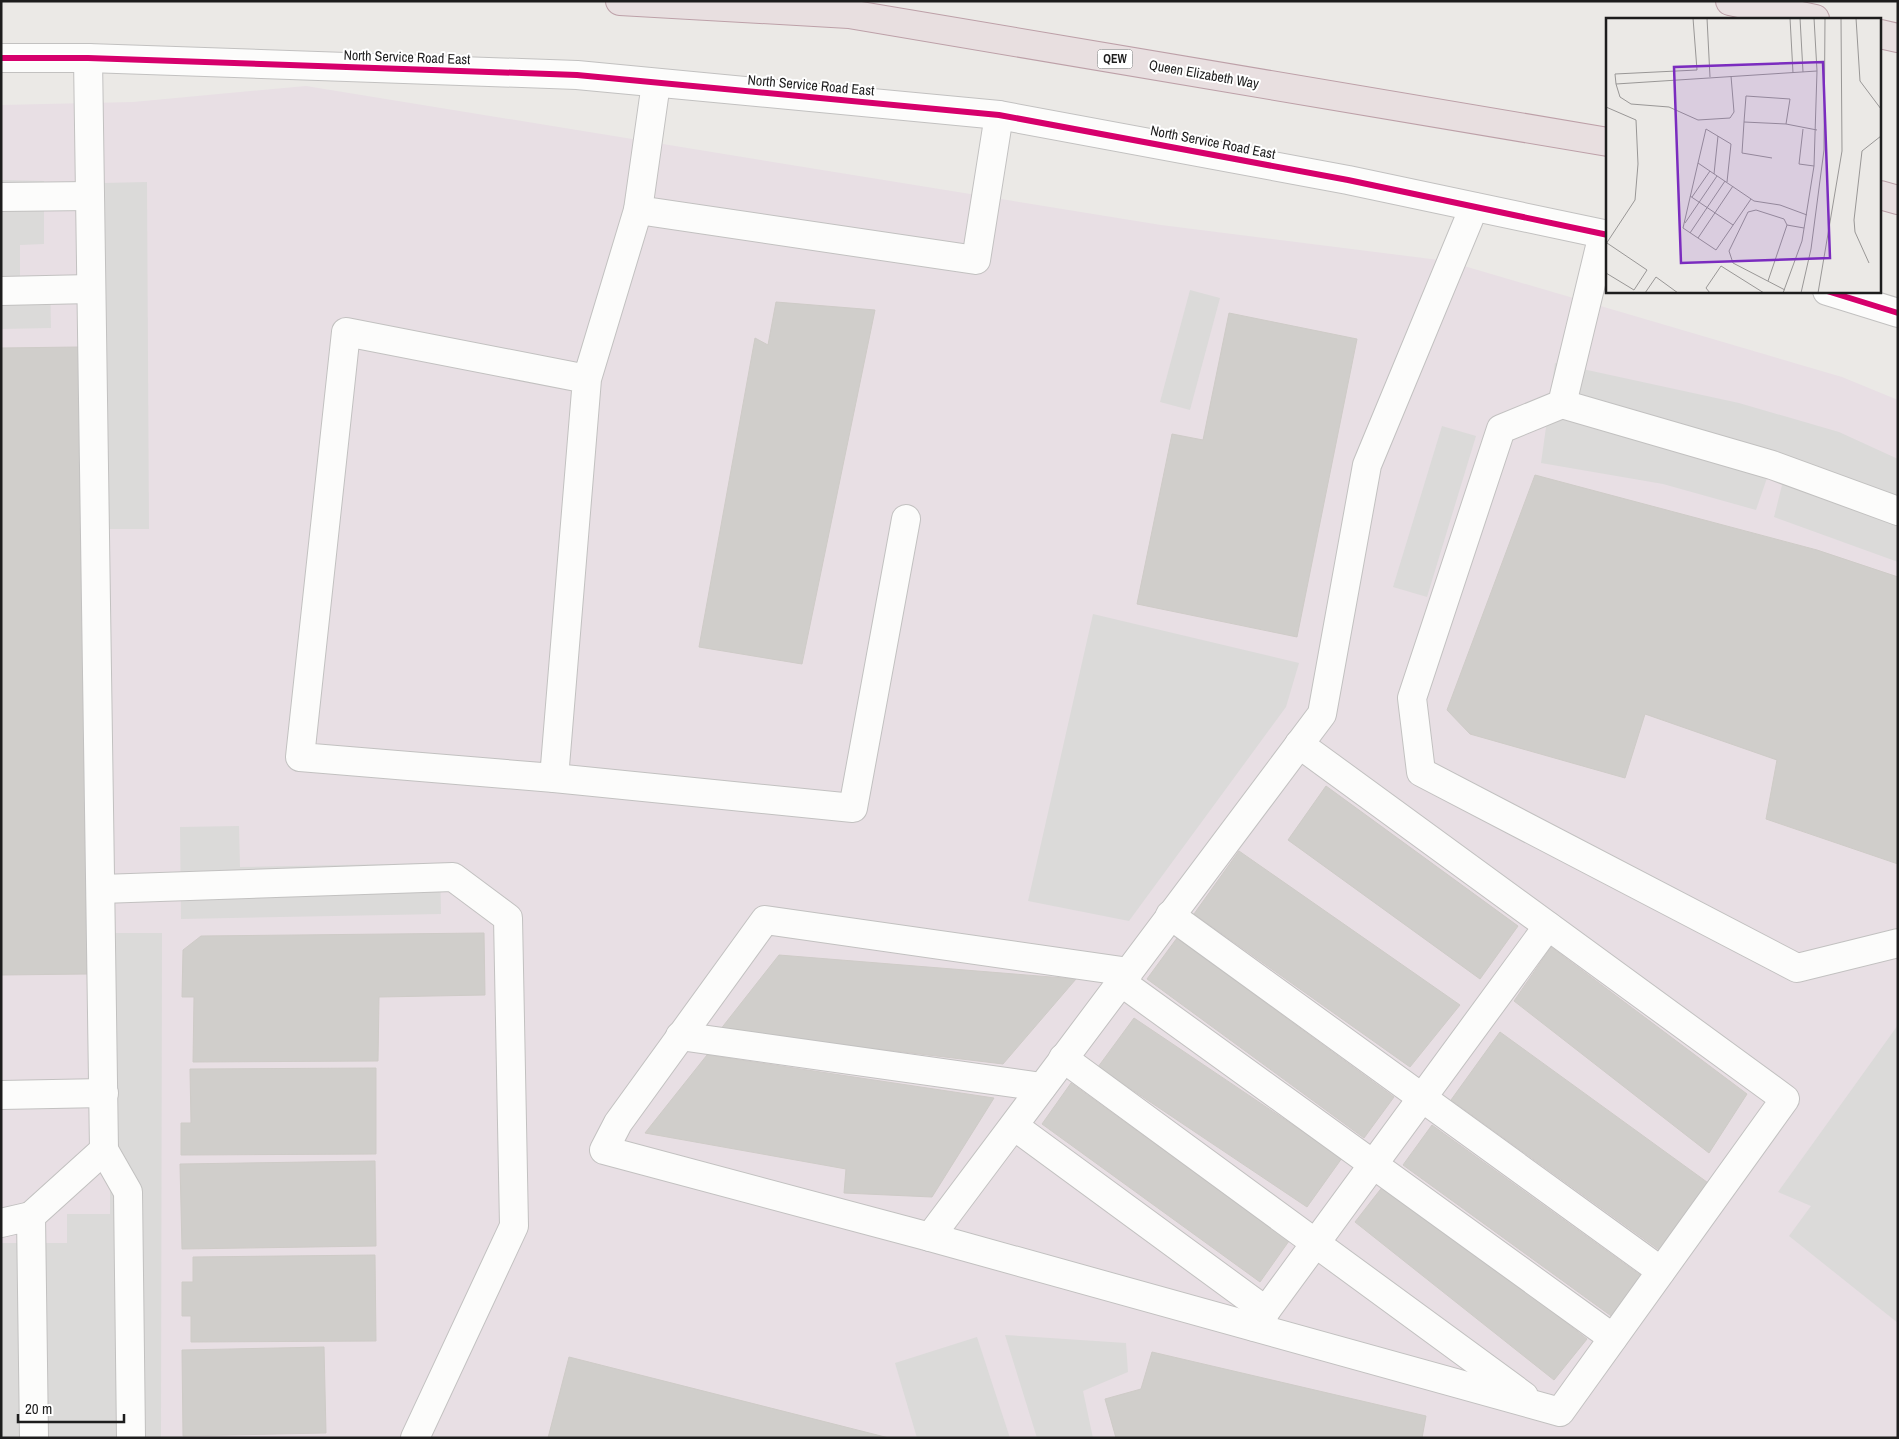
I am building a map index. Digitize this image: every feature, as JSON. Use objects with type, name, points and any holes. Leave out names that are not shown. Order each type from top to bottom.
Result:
[{"type":"highway","name":"Queen Elizabeth Way","points":[[620,1],[849,14],[1606,142]]},
{"type":"highway","points":[[1730,1],[1810,18]]},
{"type":"highway","points":[[1882,34],[1898,38]]},
{"type":"highway","points":[[1882,196],[1898,200]]},
{"type":"street","name":"North Service Road East","points":[[1,58],[88,58],[577,75],[999,115],[1338,178],[1605,234]]},
{"type":"street","points":[[88,58],[104,1150],[128,1192],[131,1438]]},
{"type":"street","points":[[554,778],[587,379],[638,210],[656,82]]},
{"type":"street","points":[[638,210],[976,260],[999,115]]},
{"type":"street","points":[[1,197],[90,196]]},
{"type":"street","points":[[930,1237],[1322,714],[1367,465],[1474,207]]},
{"type":"street","points":[[1562,404],[1605,234]]},
{"type":"street","points":[[1,291],[91,289]]},
{"type":"street","points":[[1830,292],[1898,313]]},
{"type":"street","points":[[587,379],[346,332],[300,757],[554,778],[853,808],[906,519]]},
{"type":"street","points":[[1898,511],[1772,465],[1562,404],[1500,429],[1412,698],[1421,772],[1797,968],[1898,943]]},
{"type":"street","points":[[1299,744],[1785,1099],[1560,1412],[1260,1319],[930,1237],[604,1150],[618,1124],[765,920],[1125,977],[1374,1165],[1613,1338]]},
{"type":"street","points":[[101,889],[453,877],[508,918],[514,1226],[415,1438]]},
{"type":"street","points":[[1170,916],[1661,1271]]},
{"type":"street","points":[[1260,1319],[1548,926]]},
{"type":"street","points":[[680,1036],[1042,1087]]},
{"type":"street","points":[[1063,1058],[1537,1406]]},
{"type":"street","points":[[1,1095],[104,1093]]},
{"type":"street","points":[[1014,1126],[1260,1319]]},
{"type":"street","points":[[1,1223],[30,1216],[104,1150]]},
{"type":"street","points":[[30,1216],[34,1438]]},
{"type":"shaded area","points":[[306,86],[1161,225],[1447,261],[1842,377],[1898,400],[1898,1438],[1,1438],[1,105],[133,102]]},
{"type":"shaded area","points":[[1,180],[44,181],[44,244],[20,245],[20,276],[50,276],[51,328],[1,329]]},
{"type":"shaded area","points":[[147,182],[149,529],[104,529],[102,183]]},
{"type":"shaded area","points":[[1190,290],[1220,298],[1190,410],[1160,402]]},
{"type":"shaded area","points":[[1555,363],[1739,403],[1839,432],[1898,459],[1898,562],[1774,517],[1782,485],[1767,478],[1756,510],[1663,484],[1541,463]]},
{"type":"shaded area","points":[[1442,426],[1476,436],[1427,597],[1393,587]]},
{"type":"shaded area","points":[[1093,614],[1299,663],[1286,707],[1129,921],[1028,901]]},
{"type":"shaded area","points":[[239,826],[240,867],[440,863],[441,914],[181,919],[180,827]]},
{"type":"shaded area","points":[[110,933],[162,933],[161,1438],[2,1438],[2,1243],[67,1243],[67,1214],[110,1214]]},
{"type":"shaded area","points":[[1898,1025],[1898,1323],[1789,1236],[1811,1206],[1778,1192]]},
{"type":"shaded area","points":[[1005,1335],[1126,1343],[1128,1372],[1083,1391],[1093,1438],[1037,1438]]},
{"type":"shaded area","points":[[977,1337],[1010,1438],[917,1438],[895,1363]]},
{"type":"building","points":[[776,302],[875,310],[802,664],[699,647],[755,338],[768,345]]},
{"type":"building","points":[[1229,313],[1357,339],[1297,637],[1137,604],[1172,434],[1203,440]]},
{"type":"building","points":[[79,347],[87,974],[1,975],[1,348]]},
{"type":"building","points":[[1535,475],[1817,550],[1898,577],[1898,864],[1766,819],[1777,760],[1645,714],[1625,778],[1470,734],[1447,710]]},
{"type":"building","points":[[1326,786],[1518,926],[1480,979],[1288,840]]},
{"type":"building","points":[[1239,851],[1460,1005],[1410,1067],[1194,914]]},
{"type":"building","points":[[484,933],[485,995],[379,997],[378,1061],[193,1062],[194,997],[182,997],[183,950],[201,936]]},
{"type":"building","points":[[1177,938],[1394,1097],[1364,1138],[1147,979]]},
{"type":"building","points":[[1551,947],[1747,1094],[1709,1153],[1514,1001]]},
{"type":"building","points":[[779,955],[1076,979],[1003,1064],[720,1030]]},
{"type":"building","points":[[1134,1018],[1342,1158],[1307,1207],[1098,1067]]},
{"type":"building","points":[[1500,1032],[1711,1185],[1662,1252],[1451,1100]]},
{"type":"building","points":[[707,1055],[994,1098],[932,1197],[844,1193],[846,1169],[645,1133]]},
{"type":"building","points":[[376,1068],[376,1154],[181,1155],[181,1123],[191,1123],[190,1069]]},
{"type":"building","points":[[1071,1083],[1289,1241],[1260,1282],[1042,1124]]},
{"type":"building","points":[[1432,1125],[1643,1277],[1614,1318],[1403,1165]]},
{"type":"building","points":[[375,1161],[376,1246],[182,1249],[180,1164]]},
{"type":"building","points":[[1387,1181],[1587,1339],[1554,1380],[1355,1222]]},
{"type":"building","points":[[375,1255],[376,1341],[191,1342],[191,1316],[182,1316],[182,1282],[193,1282],[193,1257]]},
{"type":"building","points":[[324,1347],[326,1433],[183,1436],[182,1350]]},
{"type":"building","points":[[1152,1352],[1426,1416],[1422,1438],[1116,1438],[1105,1399],[1141,1389]]},
{"type":"building","points":[[569,1357],[889,1438],[548,1438]]},
{"type":"cycle path","points":[[1,58],[88,58],[577,75],[999,115],[1348,180],[1606,235]]},
{"type":"cycle path","points":[[1830,292],[1898,313]]}]
